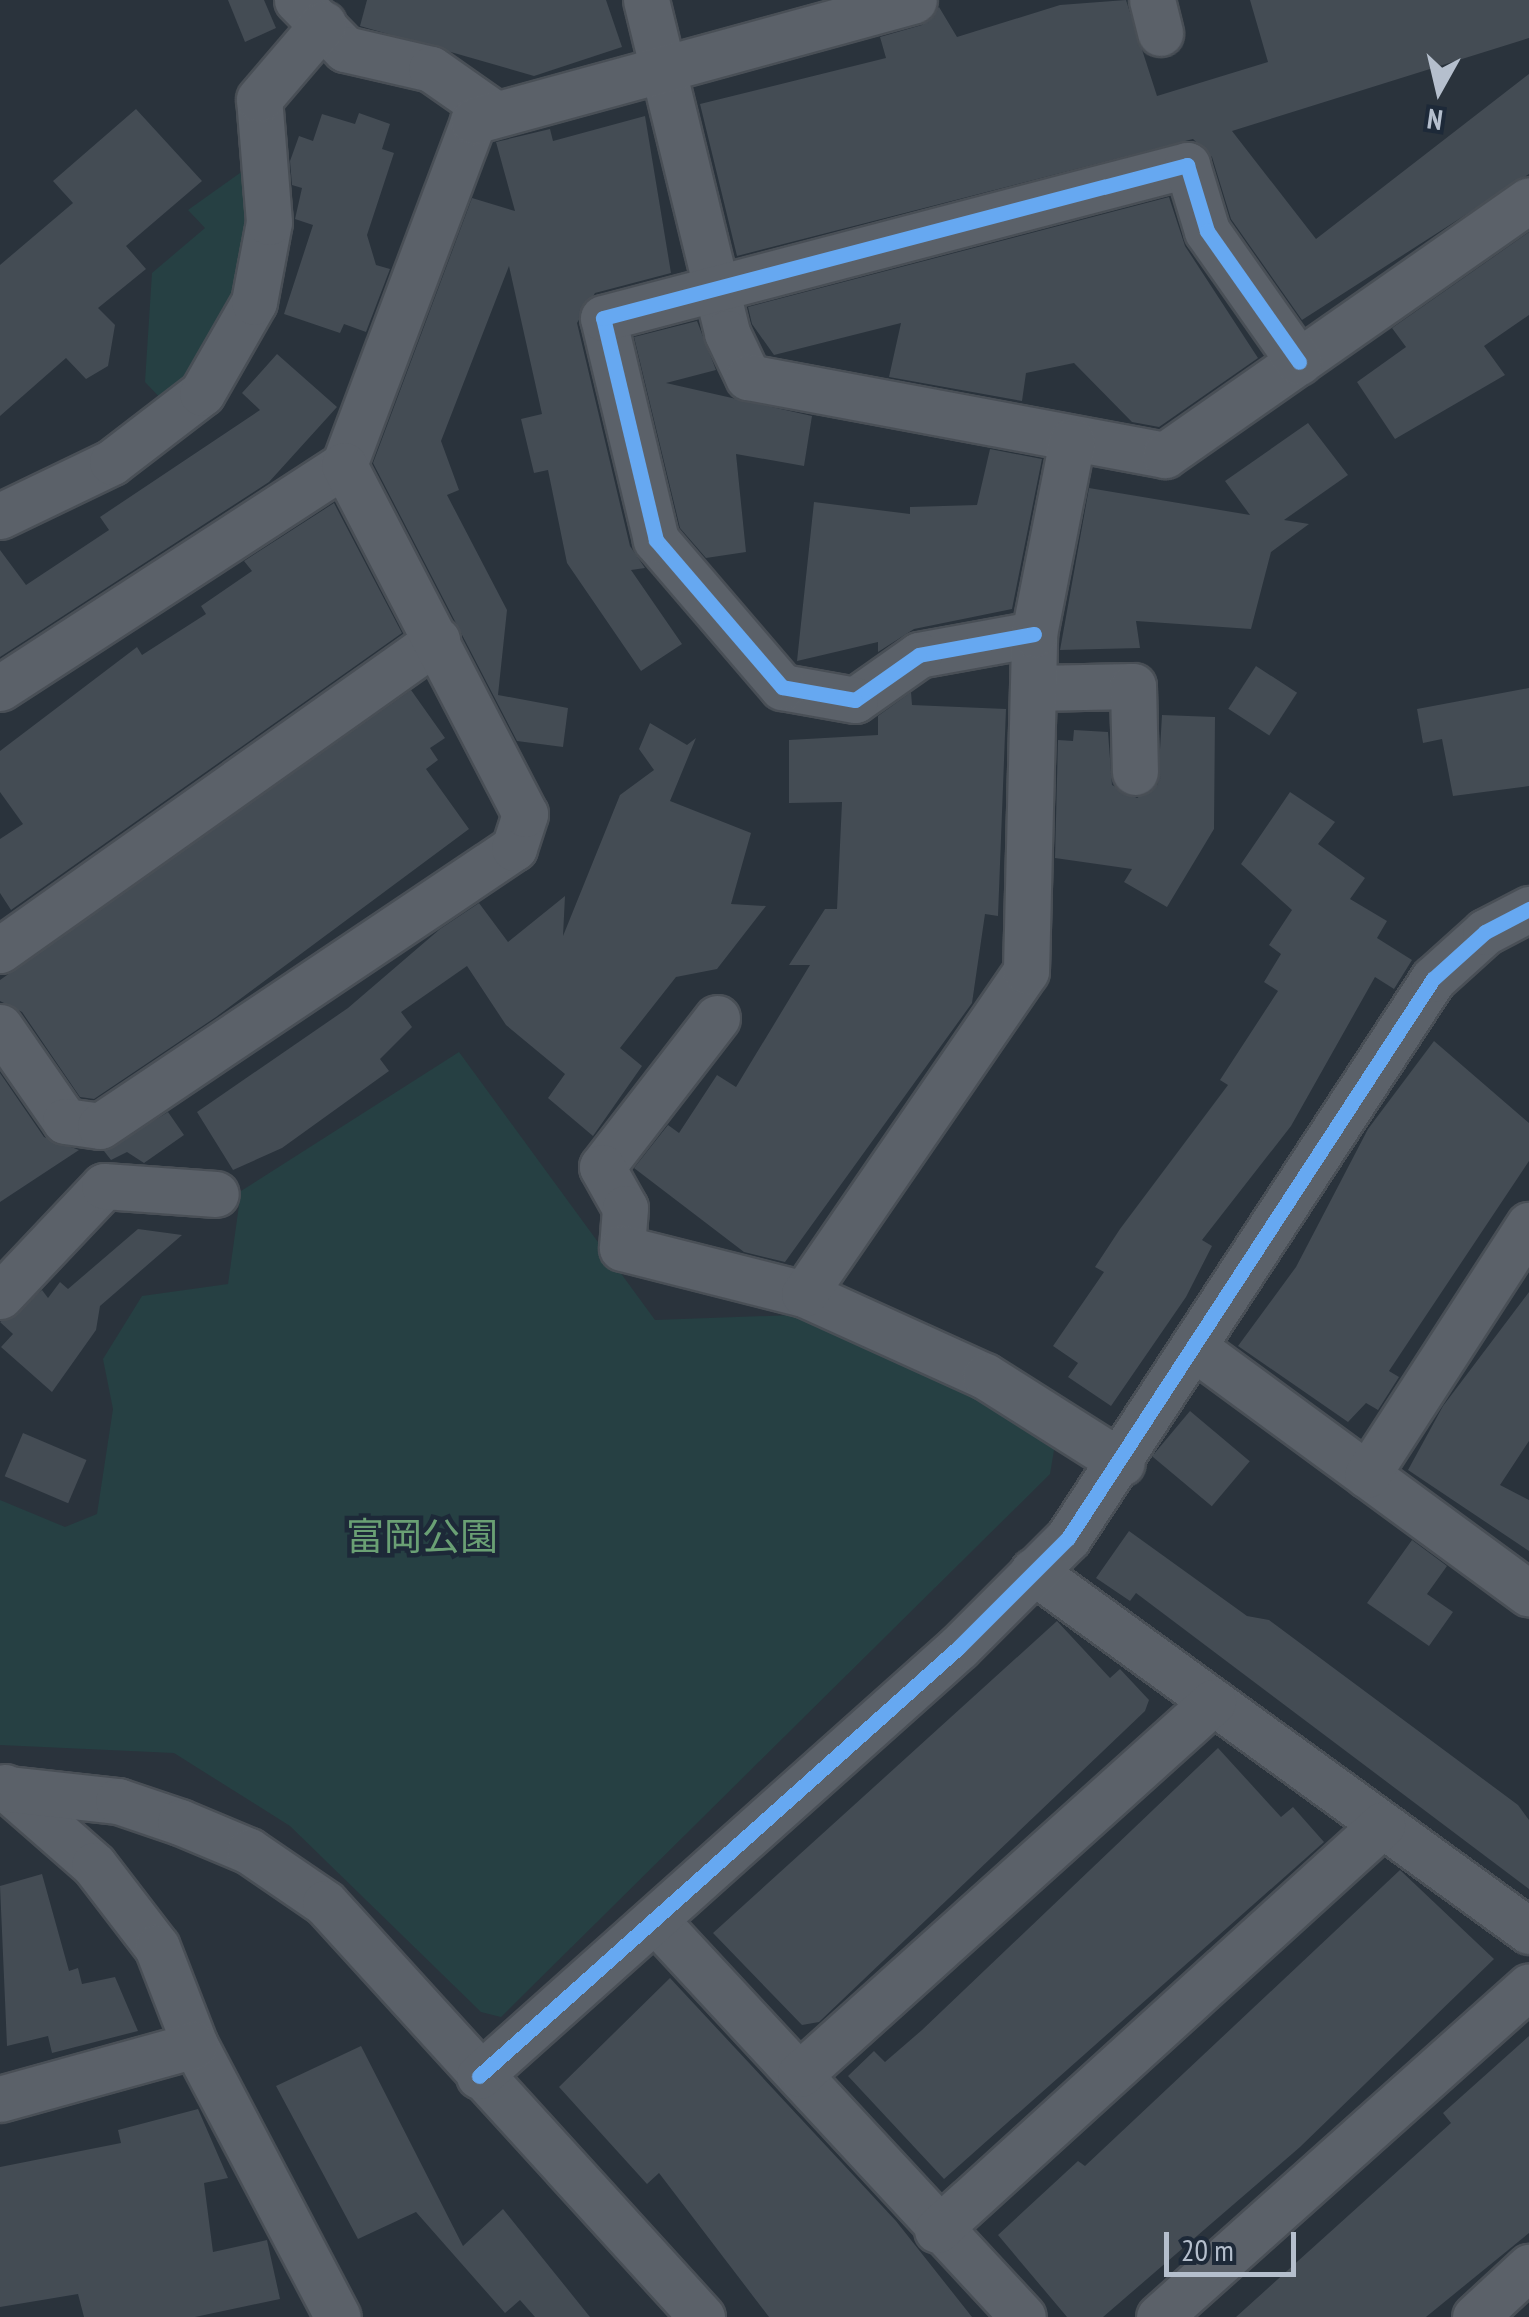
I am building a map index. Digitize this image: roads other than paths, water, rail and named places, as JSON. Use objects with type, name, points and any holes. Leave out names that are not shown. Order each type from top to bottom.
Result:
[{"type":"street","points":[[646,0],[659,65],[716,282],[748,377],[1072,441],[1165,455],[1529,200]]},
{"type":"street","points":[[0,688],[344,465],[465,137],[490,111],[914,0]]},
{"type":"street","points":[[0,516],[112,462],[202,393],[254,302],[269,222],[259,99],[310,12],[344,48],[431,69],[490,111]]},
{"type":"street","points":[[1034,634],[919,655],[855,700],[782,686],[656,540],[603,318],[716,282],[955,230],[1186,165],[1207,231],[1299,362]]},
{"type":"street","points":[[804,1294],[1026,970],[1034,634],[1072,441]]},
{"type":"street","points":[[0,1027],[65,1121],[100,1126],[514,848],[526,814],[344,465]]},
{"type":"street","points":[[0,950],[437,640]]},
{"type":"street","points":[[1035,688],[1133,686],[1135,772]]},
{"type":"street","points":[[479,2076],[655,1920],[1033,1571],[1122,1463],[1433,979],[1485,932],[1529,909]]},
{"type":"street","points":[[717,1018],[602,1168],[625,1208],[622,1248],[804,1294],[985,1376],[1122,1463]]},
{"type":"street","points":[[0,1296],[104,1186],[216,1194]]},
{"type":"street","points":[[1367,1475],[1529,1225]]},
{"type":"street","points":[[1196,1349],[1529,1594]]},
{"type":"street","points":[[1033,1571],[1529,1931]]},
{"type":"street","points":[[800,2074],[1213,1702]]},
{"type":"street","points":[[2,1788],[94,1864],[157,1948],[195,2045],[322,2314]]},
{"type":"street","points":[[2,1788],[118,1801],[249,1852],[325,1903],[702,2317]]},
{"type":"street","points":[[937,2230],[1382,1825]]},
{"type":"street","points":[[655,1920],[800,2074],[937,2230],[1023,2317]]},
{"type":"street","points":[[1158,2317],[1529,1986]]},
{"type":"street","points":[[0,2100],[195,2045]]},
{"type":"street","points":[[1475,2317],[1529,2268]]},
{"type":"park label","name":"富岡公園","points":[[422,1536]]}]
